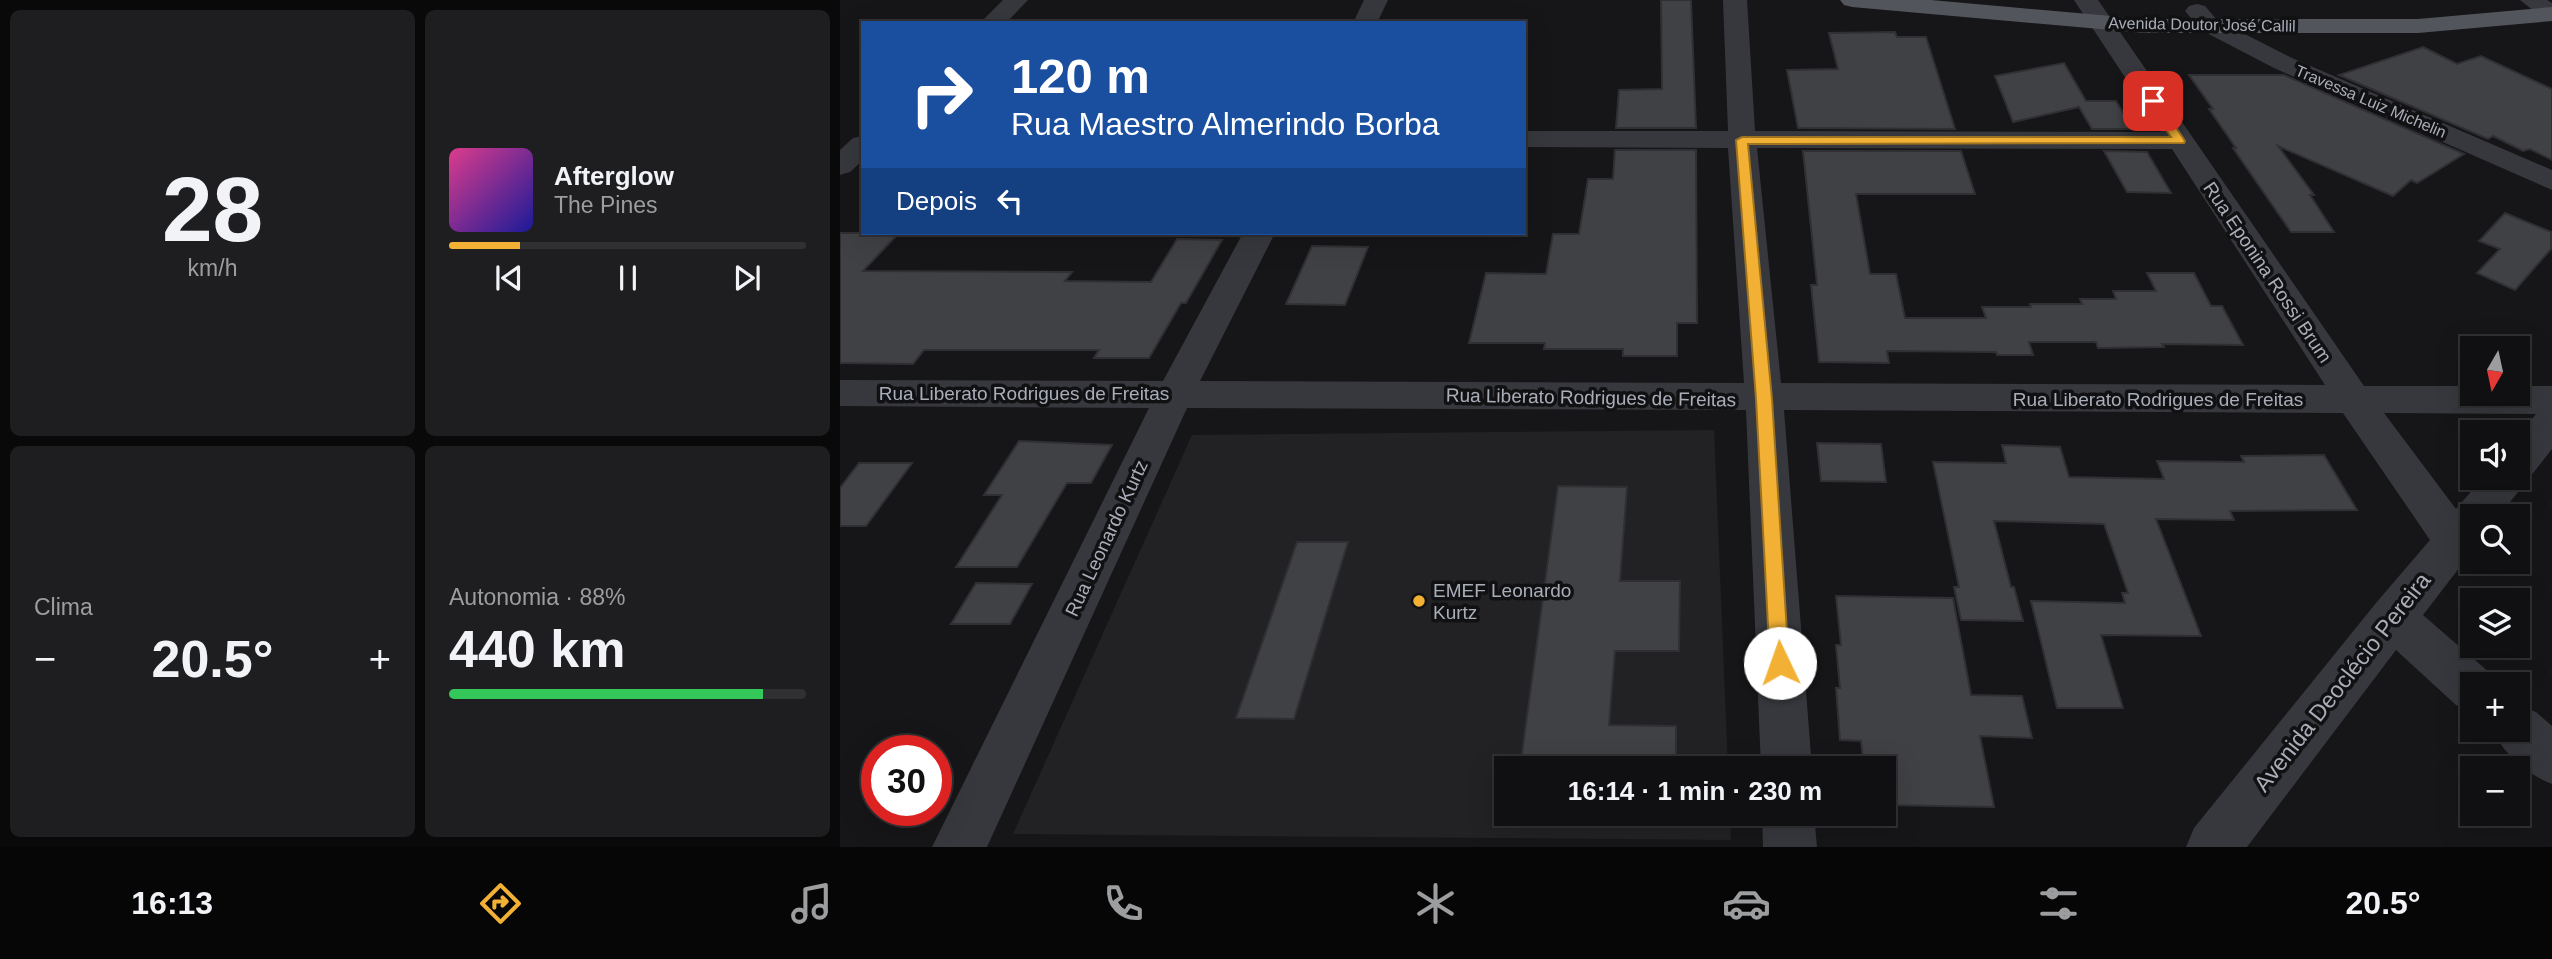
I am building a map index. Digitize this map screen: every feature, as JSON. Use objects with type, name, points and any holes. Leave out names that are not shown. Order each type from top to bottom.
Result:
[{"type":"main road","name":"Avenida Doutor José Callil","points":[[1852,0],[2092,9]]},
{"type":"main road","name":"Avenida Doutor José Callil","points":[[2023,0],[2092,9],[2145,26],[2203,18],[2418,26],[2545,7]]},
{"type":"street","points":[[994,21],[1016,0]]},
{"type":"street","points":[[1366,21],[1376,0]]},
{"type":"street","points":[[1735,0],[1742,140],[1764,399],[1785,756]]},
{"type":"street","name":"Rua Eponina Rossi Brum","points":[[2092,9],[2353,398],[2460,517]]},
{"type":"street","name":"Travessa Luiz Michelin","points":[[2203,18],[2283,63],[2552,181]]},
{"type":"street","points":[[840,138],[861,137]]},
{"type":"street","points":[[1526,139],[2180,141]]},
{"type":"street","points":[[840,166],[861,147]]},
{"type":"street","name":"Rua Leonardo Kurtz","points":[[959,847],[1175,393],[1258,235]]},
{"type":"street","name":"Rua Liberato Rodrigues de Freitas","points":[[840,393],[1175,393],[1764,399],[2552,400]]},
{"type":"street","name":"Avenida Deoclécio Pereira","points":[[2485,504],[2497,490]]},
{"type":"street","name":"Avenida Deoclécio Pereira","points":[[2213,847],[2460,534]]},
{"type":"street","points":[[2392,617],[2460,677]]},
{"type":"street","points":[[2530,740],[2552,759]]},
{"type":"street","points":[[1789,826],[1790,847]]},
{"type":"shaded area","name":"EMEF Leonardo Kurtz","points":[[1714,430],[1728,756],[1494,756],[1494,826],[1730,826],[1731,840],[1013,834],[1192,435]]},
{"type":"building","points":[[1661,0],[1691,0],[1696,128],[1616,128],[1619,90],[1662,89]]},
{"type":"building","points":[[1895,32],[1897,37],[1926,37],[1955,129],[1798,128],[1787,70],[1838,69],[1829,33]]},
{"type":"building","points":[[2423,47],[2457,64],[2481,56],[2552,89],[2552,160],[2530,149],[2523,151],[2493,136],[2488,139],[2339,75]]},
{"type":"building","points":[[2064,63],[2086,101],[2116,101],[2133,129],[2092,129],[2079,107],[2013,122],[1995,76]]},
{"type":"building","points":[[2189,75],[2284,75],[2464,154],[2417,183],[2411,180],[2393,196],[2278,146],[2314,195],[2310,195],[2334,232],[2291,232],[2233,148],[2236,148],[2209,109],[2213,109]]},
{"type":"building","points":[[1615,150],[1696,150],[1697,323],[1677,323],[1677,356],[1623,356],[1623,349],[1544,349],[1545,343],[1469,343],[1486,273],[1546,274],[1553,234],[1579,234],[1588,179],[1613,179]]},
{"type":"building","points":[[1803,151],[1961,151],[1975,194],[1856,194],[1870,274],[1896,274],[1905,318],[1986,318],[1982,307],[2082,304],[2080,299],[2116,299],[2113,291],[2156,291],[2147,273],[2194,273],[2211,306],[2222,306],[2243,345],[2162,344],[2164,347],[2098,348],[2096,342],[2029,342],[2033,355],[1887,351],[1889,363],[1819,362],[1811,285],[1817,285]]},
{"type":"building","points":[[2104,151],[2147,152],[2171,193],[2127,192]]},
{"type":"building","points":[[2505,213],[2551,232],[2551,249],[2515,290],[2477,273],[2500,249],[2479,241]]},
{"type":"building","points":[[840,233],[897,235],[863,271],[1072,272],[1065,281],[1151,282],[1177,239],[1222,240],[1186,303],[1181,303],[1149,358],[1094,358],[1099,350],[924,350],[913,364],[840,363]]},
{"type":"building","points":[[1312,246],[1368,247],[1345,305],[1286,304]]},
{"type":"building","points":[[1019,441],[1112,445],[1091,483],[1067,483],[1017,567],[956,567],[1002,495],[984,495]]},
{"type":"building","points":[[1817,443],[1881,444],[1886,482],[1821,481]]},
{"type":"building","points":[[2002,445],[2060,447],[2069,477],[2164,479],[2157,461],[2244,462],[2241,456],[2324,455],[2357,510],[2230,511],[2234,520],[2156,519],[2201,636],[2101,635],[2123,708],[2057,708],[2031,601],[2125,603],[2122,593],[2128,593],[2104,524],[1994,521],[2023,621],[1961,620],[1954,587],[1959,587],[1933,462],[2006,463]]},
{"type":"building","points":[[859,463],[912,463],[866,526],[840,526],[840,488]]},
{"type":"building","points":[[1558,486],[1627,487],[1620,581],[1680,581],[1679,651],[1615,651],[1609,725],[1676,726],[1676,756],[1522,756]]},
{"type":"building","points":[[1297,542],[1348,542],[1294,719],[1236,718]]},
{"type":"building","points":[[976,583],[1032,584],[1010,624],[951,624]]},
{"type":"building","points":[[1836,596],[1953,598],[1971,695],[2022,696],[2032,738],[1980,736],[1994,807],[1896,805],[1896,756],[1863,756],[1861,741],[1840,740],[1836,688],[1840,688],[1836,645],[1841,645]]},
{"type":"place","name":"EMEF Leonardo Kurtz","points":[[1419,601]]},
{"type":"route","points":[[1780,663],[1764,399],[1742,140],[2180,141],[2153,101]]}]
